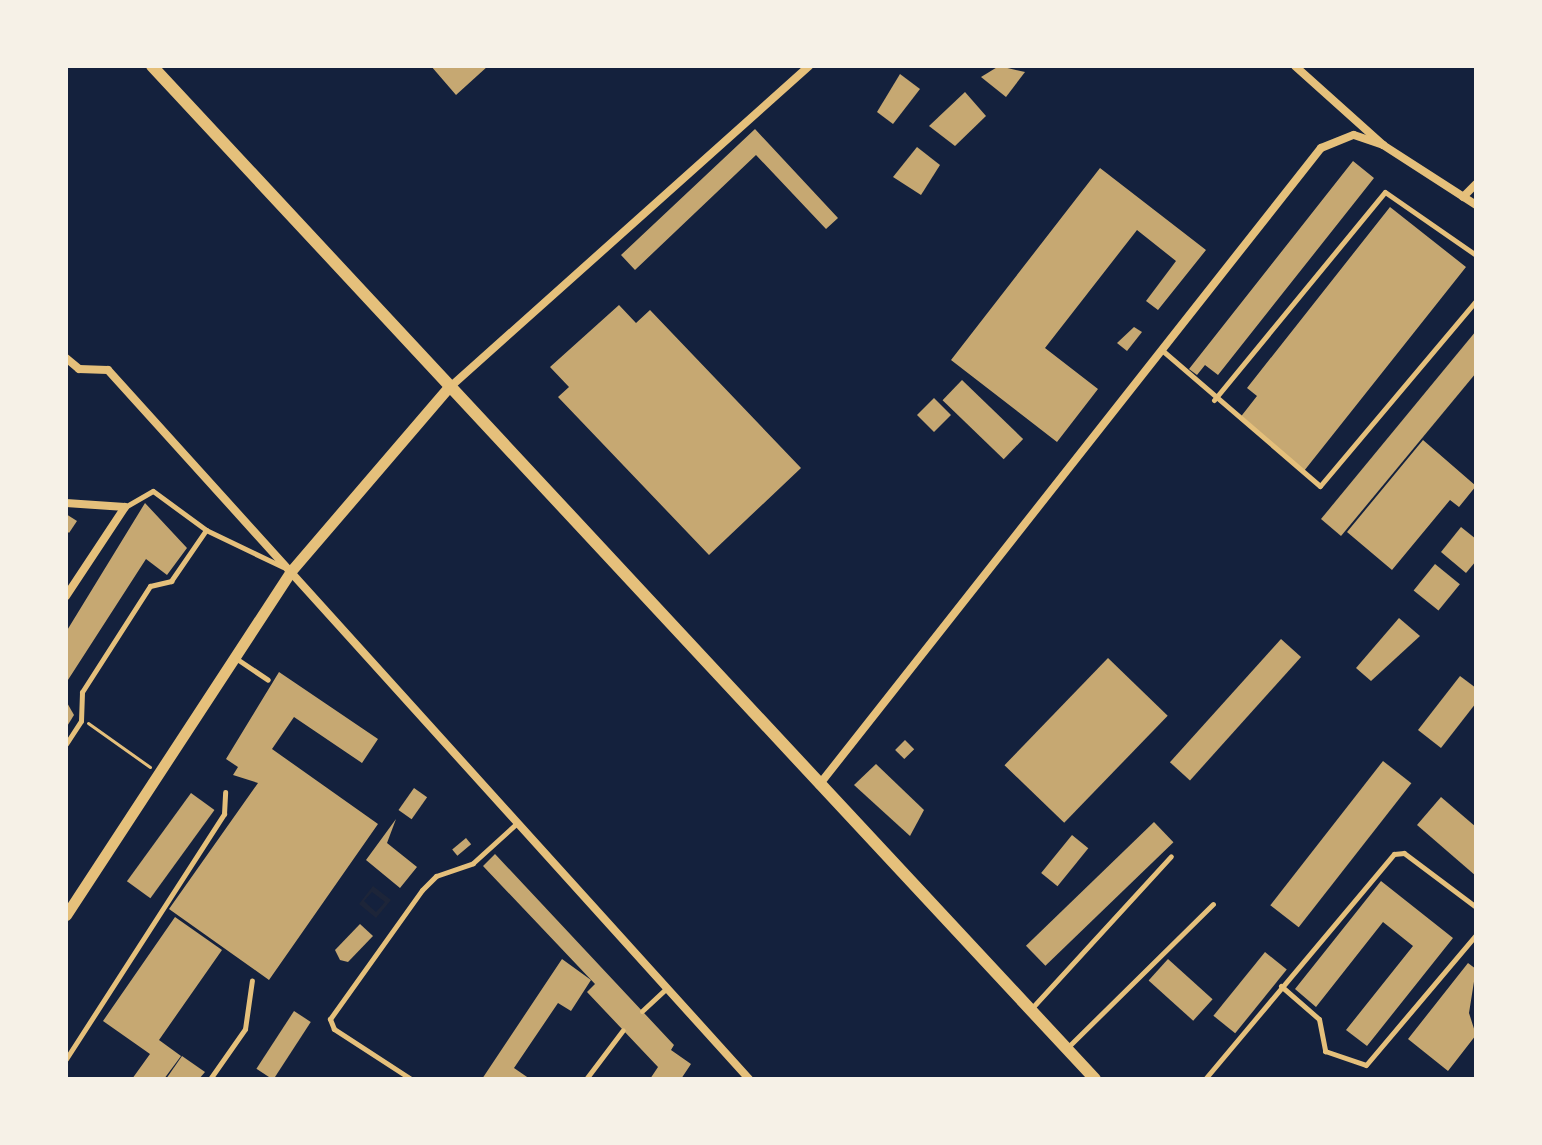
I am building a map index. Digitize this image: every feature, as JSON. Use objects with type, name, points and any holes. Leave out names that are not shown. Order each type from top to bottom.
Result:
[{"type":"main road","points":[[152,66],[448,388],[1095,1079]]},
{"type":"street","points":[[66,915],[237,659],[291,571],[448,388],[809,66]]},
{"type":"street","points":[[1295,66],[1383,145],[1476,205]]},
{"type":"street","points":[[819,785],[1321,148],[1354,135],[1383,145]]},
{"type":"street","points":[[1463,197],[1476,184]]},
{"type":"street","points":[[66,358],[79,369],[108,370],[749,1079]]},
{"type":"street","points":[[66,503],[125,507],[66,596]]},
{"type":"lane","points":[[1214,400],[1385,192],[1476,255]]},
{"type":"lane","points":[[1163,351],[1214,400],[1320,486],[1476,301]]},
{"type":"lane","points":[[125,507],[153,491],[206,530],[291,571]]},
{"type":"lane","points":[[66,744],[81,721],[82,692],[150,586],[171,581],[206,530]]},
{"type":"lane","points":[[237,659],[268,680]]},
{"type":"lane","points":[[66,1059],[224,814],[225,792]]},
{"type":"lane","points":[[411,1079],[334,1029],[330,1019],[422,890],[443,872],[473,863],[518,823]]},
{"type":"lane","points":[[1205,1079],[1394,854],[1404,853],[1476,907]]},
{"type":"lane","points":[[1030,1010],[1171,856]]},
{"type":"lane","points":[[1066,1048],[1213,904]]},
{"type":"lane","points":[[1281,986],[1319,1019],[1325,1051],[1366,1065],[1476,935]]},
{"type":"lane","points":[[210,1079],[245,1029],[252,980]]},
{"type":"lane","points":[[642,1011],[667,988]]},
{"type":"lane","points":[[586,1079],[623,1030]]},
{"type":"path","points":[[81,721],[158,775]]},
{"type":"shaded area","points":[[373,886],[391,900],[376,918],[359,904]],"holes":[[[372,892],[385,902],[376,912],[364,901]]]},
{"type":"building","points":[[431,66],[456,67],[488,66],[456,95]]},
{"type":"building","points":[[999,66],[1025,72],[1006,97],[981,77]]},
{"type":"building","points":[[900,74],[920,89],[893,124],[877,112]]},
{"type":"building","points":[[965,92],[986,116],[955,146],[929,126]]},
{"type":"building","points":[[755,129],[838,218],[826,229],[756,155],[635,270],[621,255]]},
{"type":"building","points":[[917,147],[940,165],[921,195],[893,177]]},
{"type":"building","points":[[1353,161],[1374,178],[1218,375],[1205,365],[1197,375],[1189,369]]},
{"type":"building","points":[[1100,168],[1206,250],[1158,310],[1146,301],[1176,261],[1137,230],[1045,348],[1098,389],[1057,442],[951,360]]},
{"type":"building","points":[[1390,207],[1466,267],[1304,471],[1239,419],[1257,396],[1247,388]]},
{"type":"building","points":[[619,305],[636,323],[650,310],[801,468],[709,555],[558,397],[569,387],[550,367]]},
{"type":"building","points":[[1134,327],[1142,332],[1127,351],[1117,343]]},
{"type":"building","points":[[1476,331],[1476,373],[1341,536],[1321,519]]},
{"type":"building","points":[[962,380],[1023,439],[1004,459],[943,400]]},
{"type":"building","points":[[934,398],[951,415],[934,432],[917,415]]},
{"type":"building","points":[[1423,440],[1476,486],[1459,507],[1450,500],[1392,570],[1347,532]]},
{"type":"building","points":[[145,503],[187,548],[167,575],[146,559],[66,683],[66,632]]},
{"type":"building","points":[[66,514],[77,521],[69,533],[66,530]]},
{"type":"building","points":[[1461,527],[1476,539],[1476,561],[1466,573],[1441,552]]},
{"type":"building","points":[[1435,564],[1460,584],[1438,611],[1414,590]]},
{"type":"building","points":[[1399,618],[1420,636],[1371,681],[1356,668]]},
{"type":"building","points":[[1281,639],[1301,657],[1190,780],[1170,762]]},
{"type":"building","points":[[1108,658],[1168,716],[1064,823],[1004,765]]},
{"type":"building","points":[[279,672],[378,739],[362,763],[294,717],[272,749],[378,824],[269,980],[169,909],[258,783],[233,775],[238,767],[226,759]]},
{"type":"building","points":[[1460,676],[1476,688],[1476,703],[1441,748],[1418,730]]},
{"type":"building","points":[[66,701],[74,715],[66,728]]},
{"type":"building","points":[[905,740],[914,749],[904,759],[895,750]]},
{"type":"building","points":[[1383,761],[1411,783],[1299,927],[1270,905]]},
{"type":"building","points":[[876,764],[924,810],[910,836],[854,785]]},
{"type":"building","points":[[414,788],[427,797],[412,819],[399,810]]},
{"type":"building","points":[[191,793],[214,810],[150,898],[127,881]]},
{"type":"building","points":[[1441,797],[1476,827],[1476,876],[1417,825]]},
{"type":"building","points":[[396,819],[387,843],[417,867],[400,888],[366,860]]},
{"type":"building","points":[[1154,822],[1173,842],[1045,966],[1026,946]]},
{"type":"building","points":[[1072,835],[1088,848],[1057,886],[1041,873]]},
{"type":"building","points":[[466,838],[471,844],[457,856],[452,850]]},
{"type":"building","points":[[495,854],[674,1045],[671,1050],[691,1064],[681,1079],[650,1079],[658,1067],[587,992],[595,984],[483,866]]},
{"type":"building","points":[[1381,881],[1453,938],[1367,1046],[1346,1030],[1413,946],[1383,922],[1316,1007],[1295,989]]},
{"type":"building","points":[[175,917],[222,950],[159,1040],[181,1056],[164,1079],[132,1079],[150,1054],[103,1021]]},
{"type":"building","points":[[360,924],[373,936],[348,962],[340,960],[335,950]]},
{"type":"building","points":[[1265,952],[1287,970],[1235,1033],[1213,1016]]},
{"type":"building","points":[[562,959],[591,980],[571,1011],[558,1003],[514,1068],[530,1079],[482,1079]]},
{"type":"building","points":[[1168,959],[1213,999],[1193,1021],[1149,981]]},
{"type":"building","points":[[1468,963],[1476,969],[1469,1013],[1476,1035],[1448,1071],[1408,1039]]},
{"type":"building","points":[[294,1011],[311,1022],[274,1079],[256,1069]]},
{"type":"building","points":[[182,1056],[205,1072],[199,1079],[166,1079]]}]
